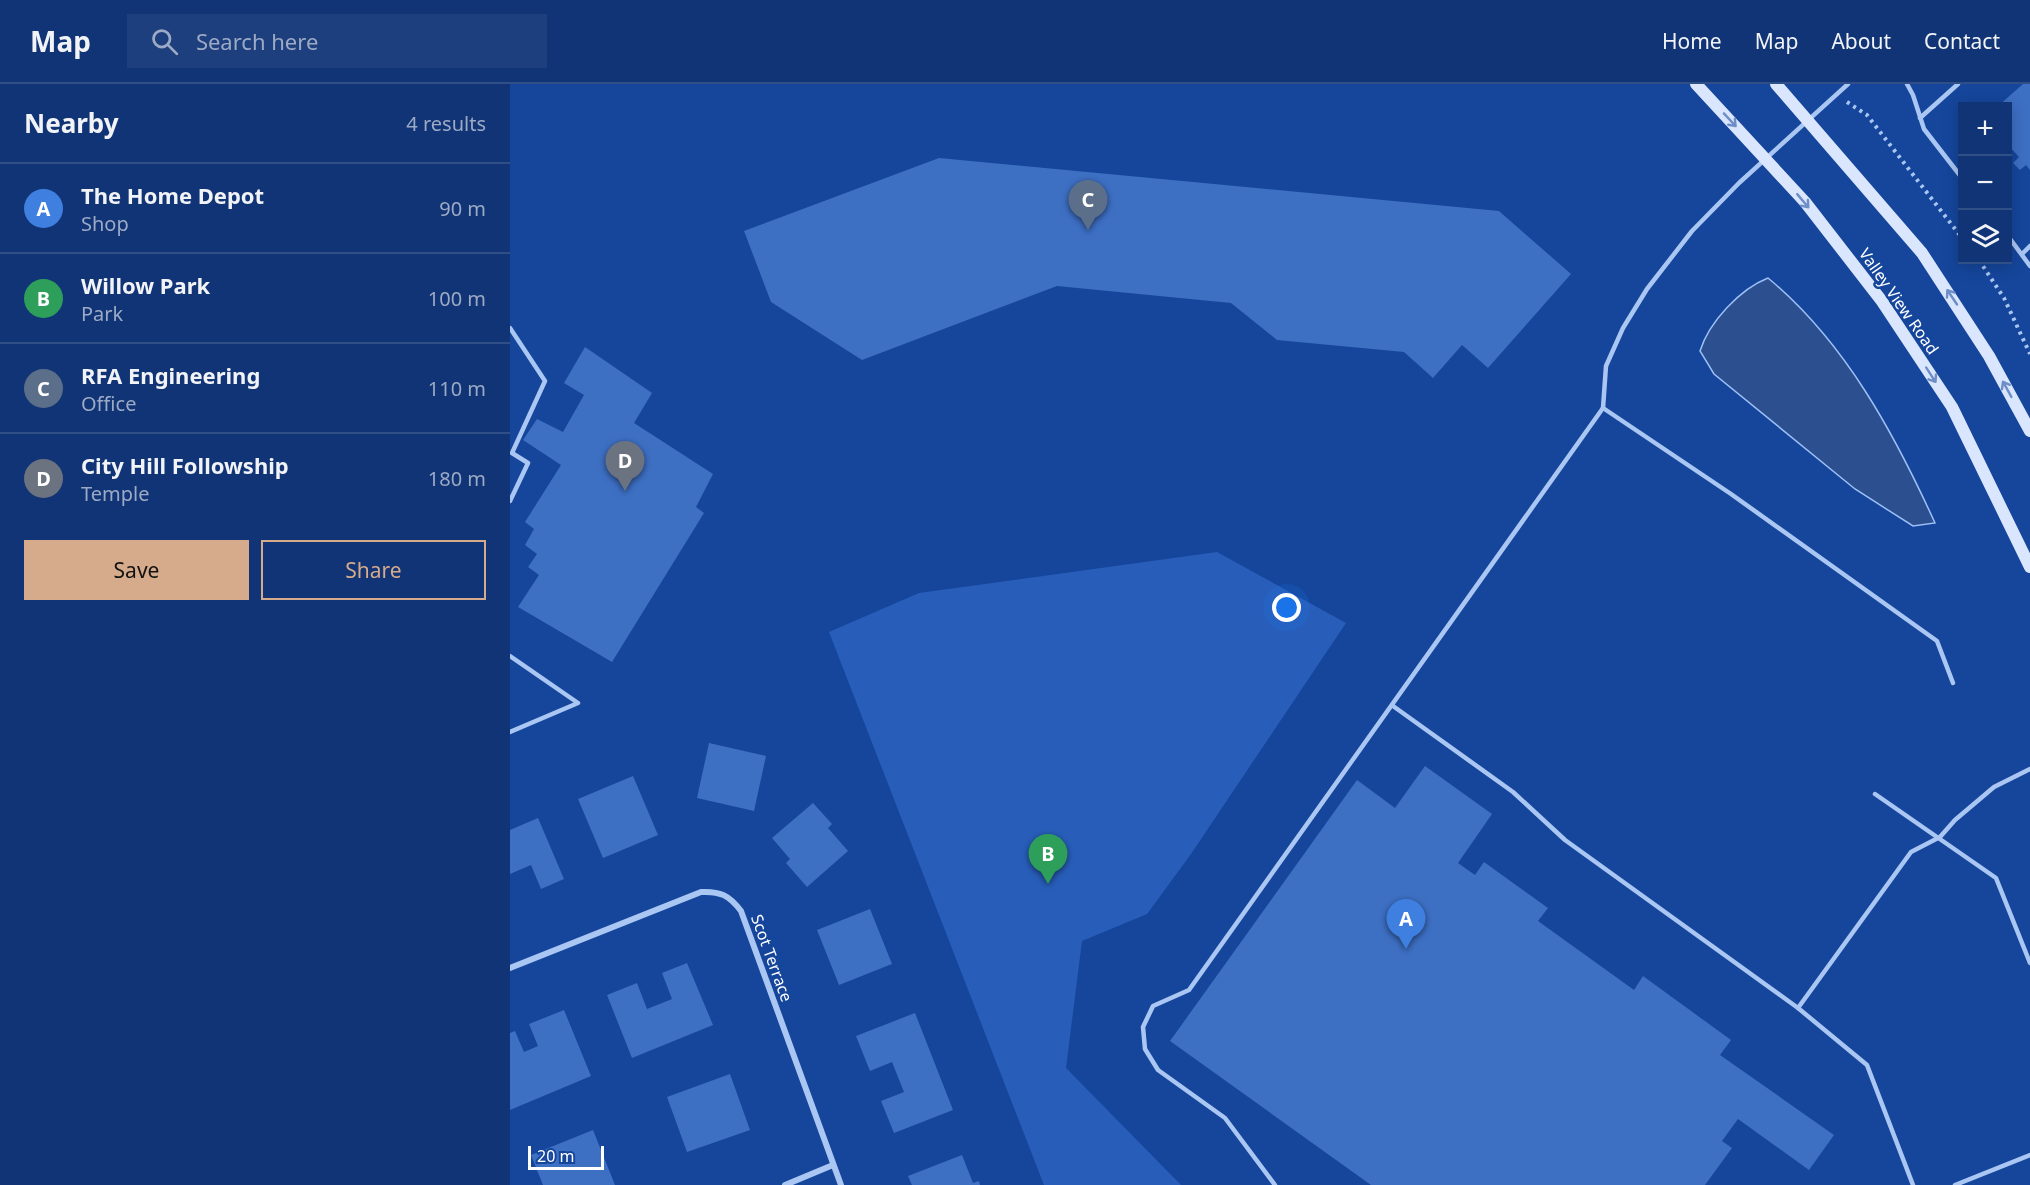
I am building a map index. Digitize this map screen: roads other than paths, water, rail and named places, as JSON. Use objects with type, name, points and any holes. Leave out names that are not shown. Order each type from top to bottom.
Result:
[{"type":"main road","name":"Valley View Road","points":[[1696,84],[1765,157],[1881,300],[1952,407],[2030,567]]},
{"type":"main road","points":[[1776,84],[1922,254],[1989,356],[2030,431]]},
{"type":"street","name":"Scot Terrace","points":[[510,968],[701,892],[716,892],[731,898],[741,911],[841,1185]]},
{"type":"street","points":[[785,1185],[833,1165]]},
{"type":"lane","points":[[1275,1185],[1225,1118],[1158,1070],[1145,1048],[1143,1027],[1153,1006],[1189,990],[1394,706],[1603,408],[1606,366],[1623,328],[1647,289],[1692,231],[1765,157],[1809,120],[1834,93],[1848,84]]},
{"type":"lane","points":[[1907,84],[1914,95],[1924,129],[1958,173]]},
{"type":"lane","points":[[1920,118],[1958,84]]},
{"type":"lane","points":[[2012,242],[2030,266]]},
{"type":"lane","points":[[2022,254],[2030,246]]},
{"type":"lane","points":[[510,328],[545,381],[511,452],[528,464],[510,501]]},
{"type":"lane","points":[[1603,408],[1731,494],[1937,641],[1953,683]]},
{"type":"lane","points":[[510,656],[578,703],[510,732]]},
{"type":"lane","points":[[1394,706],[1512,792],[1574,847],[1798,1008],[1867,1065],[1913,1185]]},
{"type":"lane","points":[[1798,1008],[1911,852],[1940,837],[1954,820],[1988,792],[2030,769]]},
{"type":"lane","points":[[1875,794],[1996,878],[2030,963]]},
{"type":"lane","points":[[1955,1185],[2030,1155]]},
{"type":"place","name":"RFA Engineering","points":[[1088,230]]},
{"type":"place","name":"City Hill Followship","points":[[625,491]]},
{"type":"place","name":"Willow Park","points":[[1048,884]]},
{"type":"place","name":"The Home Depot","points":[[1406,949]]}]
